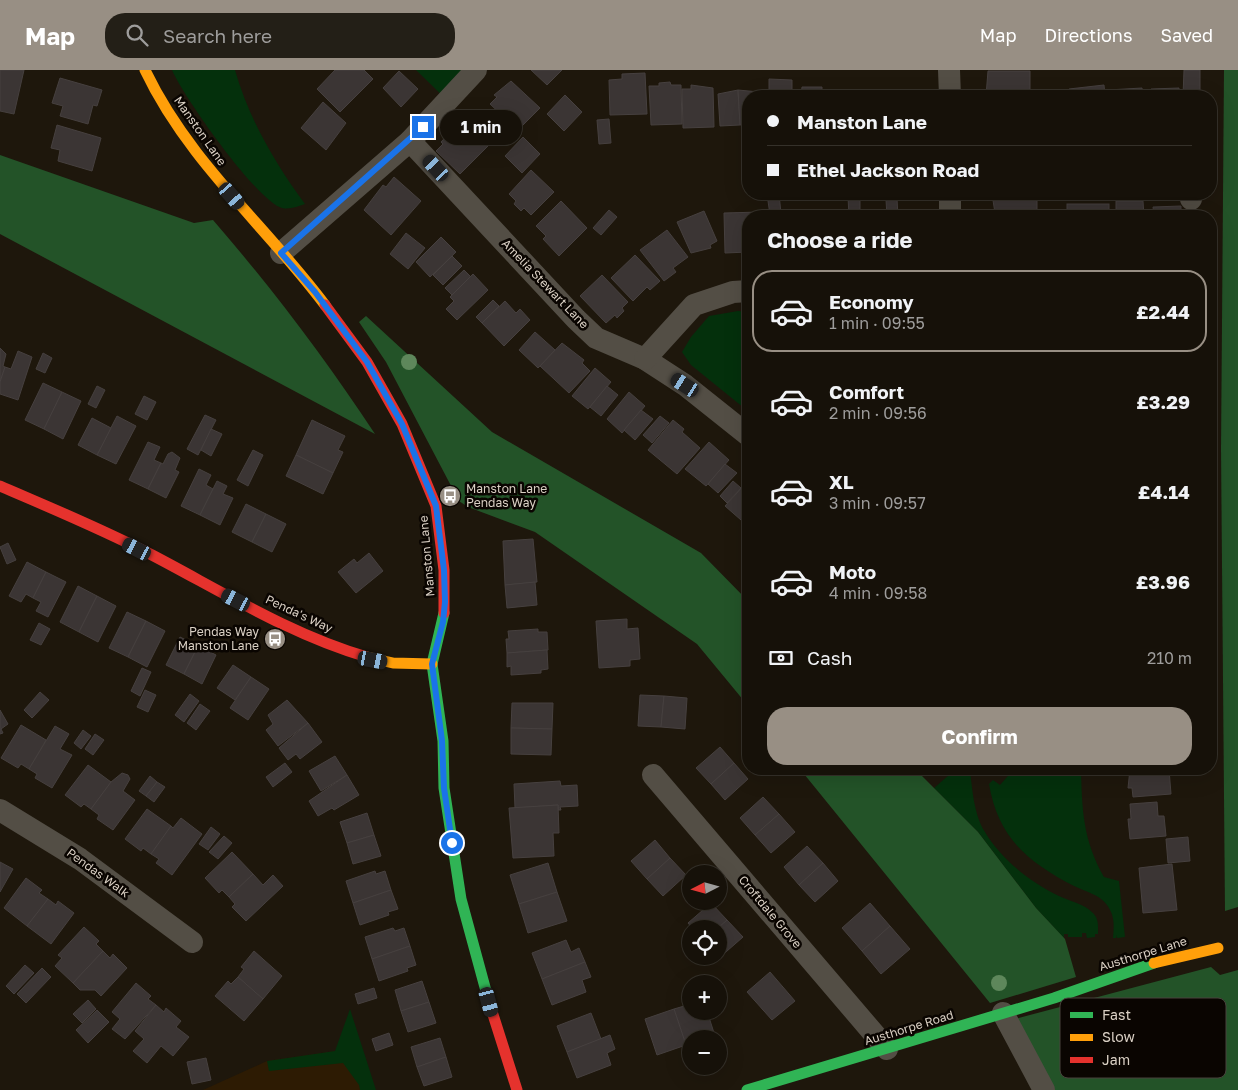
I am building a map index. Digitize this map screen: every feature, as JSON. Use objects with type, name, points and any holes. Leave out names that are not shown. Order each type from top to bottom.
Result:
[{"type":"street","name":"Manston Lane","points":[[145,70],[194,151],[315,292],[367,362],[402,424],[436,506],[444,570],[445,602],[443,622],[432,664],[442,741],[444,788],[461,899],[494,1019],[517,1090]]},
{"type":"street","points":[[281,253],[410,140],[476,70]]},
{"type":"street","points":[[949,70],[950,90]]},
{"type":"street","name":"Amelia Stewart Lane","points":[[410,140],[596,338],[645,359],[685,385],[742,430]]},
{"type":"street","points":[[645,359],[694,304],[733,292],[742,291]]},
{"type":"street","name":"Penda's Way","points":[[0,486],[70,515],[236,600],[340,648],[373,660],[391,664],[416,666],[432,664]]},
{"type":"street","name":"Croftdale Grove","points":[[653,775],[887,1050]]},
{"type":"street","name":"Pendas Walk","points":[[0,810],[80,859],[192,942]]},
{"type":"street","name":"Austhorpe Lane","points":[[1077,989],[1160,961],[1218,948]]},
{"type":"street","name":"Austhorpe Road","points":[[747,1090],[887,1050],[1077,989]]},
{"type":"street","points":[[1012,1010],[1044,1090]]},
{"type":"shaded area","points":[[356,1048],[364,1090],[203,1090],[267,1061]]},
{"type":"green space","points":[[172,70],[235,70],[255,123],[283,173],[305,204],[291,208],[282,208],[256,187],[205,123],[190,102]]},
{"type":"green space","points":[[416,70],[476,70],[448,101]]},
{"type":"green space","points":[[1224,70],[1238,70],[1238,907],[1225,911],[1221,449]]},
{"type":"green space","points":[[0,155],[194,223],[213,220],[298,325],[375,434],[0,234]]},
{"type":"green space","points":[[742,311],[742,406],[691,365],[682,352],[691,337],[709,316]]},
{"type":"green space","points":[[366,316],[492,432],[701,553],[742,595],[742,699],[697,644],[535,532],[468,507],[459,501],[386,362],[359,322]]},
{"type":"green space","points":[[805,775],[921,775],[978,832],[1036,908],[1065,939],[1076,977],[990,1003]]},
{"type":"green space","points":[[949,775],[971,775],[978,818],[985,832],[999,851],[1017,869],[1037,884],[1090,910],[1095,915],[1098,923],[1098,934],[1095,934],[1095,937],[1087,938],[1086,933],[1082,933],[1082,937],[1068,937],[1068,934],[1064,934],[1064,938],[1036,908],[978,832],[934,788]]},
{"type":"green space","points":[[1009,775],[1081,775],[1083,811],[1088,837],[1104,877],[1119,881],[1125,937],[1117,938],[1117,935],[1116,938],[1113,938],[1113,917],[1104,901],[1043,868],[1029,857],[1008,834],[993,803],[989,784],[993,780],[1000,785]]},
{"type":"green space","points":[[1211,967],[1220,975],[1238,970],[1238,1090],[1051,1090],[1011,1020],[1060,1007],[1060,1078],[1226,1078],[1226,998],[1094,998]]},
{"type":"green space","points":[[350,1009],[376,1090],[360,1090],[359,1085],[343,1063],[269,1071],[267,1061],[335,1051]]},
{"type":"building","points":[[0,70],[24,70],[14,114],[0,111]]},
{"type":"building","points":[[335,70],[364,70],[373,79],[340,112],[317,89]]},
{"type":"building","points":[[531,70],[562,70],[547,85]]},
{"type":"building","points":[[1184,70],[1200,70],[1200,90],[1183,90]]},
{"type":"building","points":[[399,71],[418,89],[401,107],[383,88]]},
{"type":"building","points":[[988,71],[1030,71],[1030,90],[986,90]]},
{"type":"building","points":[[645,73],[647,114],[610,115],[609,80],[622,79],[622,74]]},
{"type":"building","points":[[60,78],[102,90],[97,106],[93,105],[88,124],[60,116],[63,106],[52,103]]},
{"type":"building","points":[[769,79],[792,80],[792,90],[769,90]]},
{"type":"building","points":[[511,81],[540,108],[518,130],[490,104],[497,97],[494,95]]},
{"type":"building","points":[[670,82],[671,85],[681,85],[682,124],[651,125],[649,86],[659,86],[659,83]]},
{"type":"building","points":[[691,85],[713,88],[714,127],[683,128],[682,89],[691,89]]},
{"type":"building","points":[[1104,85],[1104,90],[1069,90]]},
{"type":"building","points":[[802,87],[822,87],[822,90],[802,90]]},
{"type":"building","points":[[1142,88],[1142,90],[1125,90]]},
{"type":"building","points":[[1179,88],[1179,90],[1151,90]]},
{"type":"building","points":[[738,90],[740,125],[720,126],[718,94]]},
{"type":"building","points":[[738,90],[742,90],[742,125],[740,125]]},
{"type":"building","points":[[565,95],[582,112],[564,131],[547,114]]},
{"type":"building","points":[[323,102],[346,123],[326,150],[301,128]]},
{"type":"building","points":[[469,118],[493,141],[460,174],[436,151],[443,144],[441,142],[460,122],[463,124]]},
{"type":"building","points":[[609,119],[611,143],[599,144],[597,120]]},
{"type":"building","points":[[57,125],[101,138],[92,171],[58,161],[60,150],[51,148]]},
{"type":"building","points":[[523,137],[540,154],[522,173],[505,156]]},
{"type":"building","points":[[531,170],[554,192],[531,215],[524,208],[521,211],[514,204],[516,201],[509,194]]},
{"type":"building","points":[[394,177],[421,201],[391,235],[364,210],[383,185],[386,187]]},
{"type":"building","points":[[768,200],[780,200],[781,210],[769,210]]},
{"type":"building","points":[[848,200],[860,200],[860,210],[849,210]]},
{"type":"building","points":[[886,200],[897,200],[898,210],[887,210]]},
{"type":"building","points":[[993,200],[1037,200],[1037,210],[995,210]]},
{"type":"building","points":[[561,201],[587,228],[559,256],[543,239],[546,236],[536,226]]},
{"type":"building","points":[[1116,201],[1143,201],[1144,210],[1116,210]]},
{"type":"building","points":[[1067,204],[1109,204],[1109,210],[1067,210]]},
{"type":"building","points":[[1181,206],[1181,210],[1153,210],[1153,207]]},
{"type":"building","points":[[609,210],[617,217],[601,235],[593,228]]},
{"type":"building","points":[[704,211],[717,241],[710,245],[711,248],[691,253],[677,222]]},
{"type":"building","points":[[724,213],[742,213],[742,252],[725,253]]},
{"type":"building","points":[[667,230],[688,257],[673,268],[676,272],[664,281],[640,250]]},
{"type":"building","points":[[406,233],[425,248],[408,269],[390,254]]},
{"type":"building","points":[[441,237],[456,252],[430,277],[416,262]]},
{"type":"building","points":[[635,255],[660,281],[650,290],[647,287],[633,301],[611,278]]},
{"type":"building","points":[[452,256],[462,266],[443,285],[433,275]]},
{"type":"building","points":[[464,270],[471,277],[452,295],[445,288]]},
{"type":"building","points":[[473,274],[488,290],[457,320],[446,309],[454,301],[450,297]]},
{"type":"building","points":[[602,275],[628,302],[622,308],[624,311],[617,318],[615,315],[606,323],[580,296]]},
{"type":"building","points":[[493,300],[499,306],[482,323],[476,317]]},
{"type":"building","points":[[505,301],[516,313],[520,309],[530,320],[504,346],[482,323]]},
{"type":"building","points":[[535,332],[555,350],[538,368],[519,350]]},
{"type":"building","points":[[562,343],[584,360],[582,363],[590,371],[569,393],[540,366]]},
{"type":"building","points":[[0,348],[6,354],[3,366],[5,367],[0,382]]},
{"type":"building","points":[[18,351],[32,357],[18,400],[0,394],[0,382],[5,367],[11,369]]},
{"type":"building","points":[[43,353],[52,358],[45,373],[36,369]]},
{"type":"building","points":[[595,368],[611,382],[588,409],[572,396]]},
{"type":"building","points":[[43,383],[62,392],[44,429],[25,420]]},
{"type":"building","points":[[97,386],[105,390],[96,408],[88,404]]},
{"type":"building","points":[[607,386],[618,395],[601,416],[590,407]]},
{"type":"building","points":[[62,392],[81,401],[63,439],[44,429]]},
{"type":"building","points":[[629,392],[645,406],[622,433],[607,419]]},
{"type":"building","points":[[144,396],[156,402],[147,420],[135,414]]},
{"type":"building","points":[[641,410],[653,419],[635,440],[624,430]]},
{"type":"building","points":[[205,415],[216,420],[198,455],[187,449]]},
{"type":"building","points":[[117,416],[136,426],[116,464],[97,455]]},
{"type":"building","points":[[660,416],[669,423],[652,443],[643,435]]},
{"type":"building","points":[[92,418],[111,428],[97,455],[78,445]]},
{"type":"building","points":[[312,420],[345,436],[338,450],[343,452],[333,473],[296,455]]},
{"type":"building","points":[[673,420],[684,429],[682,432],[700,448],[677,474],[648,450]]},
{"type":"building","points":[[211,429],[222,434],[211,456],[201,450]]},
{"type":"building","points":[[148,442],[160,447],[154,460],[161,463],[148,489],[129,480]]},
{"type":"building","points":[[709,442],[729,460],[706,486],[685,469]]},
{"type":"building","points":[[253,450],[263,455],[248,486],[237,480]]},
{"type":"building","points":[[172,452],[180,458],[175,470],[179,472],[166,498],[148,489],[161,463],[163,464],[168,454]]},
{"type":"building","points":[[296,455],[333,473],[323,494],[286,476]]},
{"type":"building","points":[[725,464],[737,473],[718,493],[708,484]]},
{"type":"building","points":[[199,469],[211,475],[206,485],[213,489],[200,515],[181,506]]},
{"type":"building","points":[[217,481],[227,486],[223,494],[233,498],[220,525],[200,515]]},
{"type":"building","points":[[733,481],[741,488],[727,503],[720,496]]},
{"type":"building","points":[[742,488],[742,521],[725,506]]},
{"type":"building","points":[[246,504],[266,514],[252,542],[232,532]]},
{"type":"building","points":[[266,514],[286,524],[272,552],[252,542]]},
{"type":"building","points":[[533,539],[537,582],[505,585],[503,541]]},
{"type":"building","points":[[8,543],[16,560],[7,564],[0,547]]},
{"type":"building","points":[[369,553],[383,571],[356,593],[338,572],[354,559],[357,563]]},
{"type":"building","points":[[27,562],[46,572],[33,598],[26,594],[21,602],[9,596]]},
{"type":"building","points":[[46,572],[66,582],[48,617],[36,611],[41,602],[33,598]]},
{"type":"building","points":[[535,582],[537,605],[507,608],[505,585]]},
{"type":"building","points":[[78,586],[97,596],[79,632],[60,622]]},
{"type":"building","points":[[97,596],[116,606],[98,642],[79,632]]},
{"type":"building","points":[[127,612],[146,621],[128,657],[109,648]]},
{"type":"building","points":[[627,619],[627,629],[638,628],[640,659],[630,660],[630,666],[599,668],[596,621]]},
{"type":"building","points":[[146,621],[165,631],[147,667],[128,657]]},
{"type":"building","points":[[39,623],[50,629],[41,645],[30,640]]},
{"type":"building","points":[[538,629],[538,632],[547,632],[548,650],[507,653],[506,639],[509,639],[508,631]]},
{"type":"building","points":[[180,637],[198,646],[184,674],[166,665]]},
{"type":"building","points":[[198,646],[216,655],[202,684],[184,674]]},
{"type":"building","points":[[547,650],[548,669],[541,670],[541,673],[511,675],[511,666],[507,667],[507,653]]},
{"type":"building","points":[[233,665],[251,677],[235,700],[217,688]]},
{"type":"building","points":[[142,668],[151,672],[140,696],[131,691]]},
{"type":"building","points":[[251,677],[269,689],[248,720],[230,708]]},
{"type":"building","points":[[145,690],[156,695],[148,712],[137,707]]},
{"type":"building","points":[[40,692],[49,700],[32,718],[24,710]]},
{"type":"building","points":[[190,694],[199,701],[184,722],[175,715]]},
{"type":"building","points":[[640,695],[664,696],[661,727],[638,726]]},
{"type":"building","points":[[664,696],[687,698],[685,729],[661,727]]},
{"type":"building","points":[[287,700],[308,723],[278,746],[266,730],[273,724],[268,715]]},
{"type":"building","points":[[512,703],[553,703],[552,729],[511,728]]},
{"type":"building","points":[[200,704],[210,711],[196,730],[187,723]]},
{"type":"building","points":[[0,710],[8,724],[1,729],[3,733],[0,734]]},
{"type":"building","points":[[308,723],[322,742],[300,759],[296,754],[288,760],[279,748]]},
{"type":"building","points":[[21,725],[46,740],[29,769],[21,764],[18,768],[1,758]]},
{"type":"building","points":[[55,726],[69,734],[60,749],[72,755],[52,788],[35,778],[37,774],[29,769]]},
{"type":"building","points":[[511,728],[552,729],[551,755],[511,754]]},
{"type":"building","points":[[83,730],[91,736],[81,749],[74,743]]},
{"type":"building","points":[[95,734],[104,740],[93,755],[85,749]]},
{"type":"building","points":[[720,747],[734,763],[711,784],[696,768]]},
{"type":"building","points":[[335,756],[347,775],[321,791],[309,771]]},
{"type":"building","points":[[285,763],[292,772],[273,787],[266,777]]},
{"type":"building","points":[[734,763],[742,772],[742,775],[748,779],[725,800],[711,784]]},
{"type":"building","points":[[88,765],[111,782],[91,809],[84,804],[81,807],[65,795]]},
{"type":"building","points":[[122,773],[128,775],[130,779],[123,791],[135,800],[113,830],[97,819],[99,815],[91,809],[111,782]]},
{"type":"building","points":[[347,775],[359,795],[334,810],[332,808],[318,816],[309,801]]},
{"type":"building","points":[[1129,775],[1169,775],[1171,794],[1133,797],[1132,788],[1128,788]]},
{"type":"building","points":[[150,776],[157,782],[146,796],[139,791]]},
{"type":"building","points":[[560,781],[561,786],[577,785],[578,806],[560,807],[561,810],[558,810],[558,805],[515,808],[514,784]]},
{"type":"building","points":[[157,782],[165,787],[154,802],[146,796]]},
{"type":"building","points":[[763,797],[779,814],[755,835],[740,818]]},
{"type":"building","points":[[1157,802],[1158,816],[1164,816],[1166,836],[1130,839],[1128,819],[1131,819],[1130,804]]},
{"type":"building","points":[[558,805],[559,833],[553,833],[554,856],[513,858],[509,808]]},
{"type":"building","points":[[147,809],[171,826],[151,854],[143,848],[141,851],[125,839]]},
{"type":"building","points":[[367,813],[374,835],[347,843],[340,822]]},
{"type":"building","points":[[779,814],[795,832],[771,853],[755,835]]},
{"type":"building","points":[[181,818],[202,834],[172,875],[156,863],[159,859],[151,854],[171,826],[173,828]]},
{"type":"building","points":[[211,827],[220,834],[208,850],[199,844]]},
{"type":"building","points":[[374,835],[381,856],[353,864],[347,843]]},
{"type":"building","points":[[224,836],[232,843],[218,859],[209,852]]},
{"type":"building","points":[[1188,837],[1190,861],[1168,863],[1166,839]]},
{"type":"building","points":[[655,840],[670,858],[647,879],[631,861]]},
{"type":"building","points":[[807,846],[823,863],[799,885],[784,867]]},
{"type":"building","points":[[232,852],[253,874],[229,897],[222,890],[219,893],[205,878]]},
{"type":"building","points":[[670,858],[682,871],[682,879],[663,896],[647,879]]},
{"type":"building","points":[[0,862],[13,869],[0,892]]},
{"type":"building","points":[[548,863],[557,892],[519,904],[510,875]]},
{"type":"building","points":[[823,863],[838,881],[815,902],[799,885]]},
{"type":"building","points":[[1172,864],[1177,910],[1143,913],[1139,868]]},
{"type":"building","points":[[375,871],[376,874],[385,871],[391,890],[353,903],[346,881]]},
{"type":"building","points":[[253,874],[263,885],[273,875],[283,886],[246,921],[232,907],[235,904],[229,897]]},
{"type":"building","points":[[26,878],[42,890],[39,893],[48,899],[27,926],[4,908]]},
{"type":"building","points":[[391,890],[398,909],[388,912],[389,915],[360,925],[353,903]]},
{"type":"building","points":[[557,892],[567,921],[528,933],[519,904]]},
{"type":"building","points":[[48,899],[56,905],[58,901],[74,913],[51,944],[27,926]]},
{"type":"building","points":[[870,903],[890,926],[862,951],[842,928]]},
{"type":"building","points":[[703,910],[718,910],[727,920],[691,920]]},
{"type":"building","points":[[727,920],[743,937],[727,951]]},
{"type":"building","points":[[890,926],[910,949],[881,974],[862,951]]},
{"type":"building","points":[[84,927],[99,941],[96,944],[103,951],[73,983],[55,966],[62,958],[58,955]]},
{"type":"building","points":[[393,928],[395,931],[404,928],[410,946],[372,959],[365,937]]},
{"type":"building","points":[[566,940],[571,952],[579,948],[585,962],[542,979],[532,953]]},
{"type":"building","points":[[410,946],[416,965],[407,968],[408,971],[379,981],[372,959]]},
{"type":"building","points":[[103,951],[110,958],[113,954],[127,968],[101,996],[95,990],[80,990],[73,983]]},
{"type":"building","points":[[254,951],[282,976],[263,999],[238,977],[244,969],[241,967]]},
{"type":"building","points":[[585,962],[591,977],[582,980],[586,992],[552,1005],[542,979]]},
{"type":"building","points":[[25,965],[34,973],[14,994],[6,986]]},
{"type":"building","points":[[42,968],[51,977],[26,1003],[17,994]]},
{"type":"building","points":[[770,972],[795,1001],[772,1020],[747,992]]},
{"type":"building","points":[[238,977],[263,999],[244,1021],[215,996],[228,981],[231,984]]},
{"type":"building","points":[[422,981],[429,1002],[401,1011],[395,990]]},
{"type":"building","points":[[136,983],[151,996],[148,999],[156,1005],[125,1039],[112,1029],[120,1019],[112,1012]]},
{"type":"building","points":[[374,988],[377,998],[358,1004],[355,994]]},
{"type":"building","points":[[88,1000],[96,1009],[82,1023],[73,1014]]},
{"type":"building","points":[[429,1002],[436,1023],[408,1032],[401,1011]]},
{"type":"building","points":[[156,1005],[164,1012],[166,1008],[181,1021],[176,1027],[189,1037],[173,1056],[161,1046],[147,1063],[133,1051],[144,1039],[135,1031]]},
{"type":"building","points":[[682,1007],[682,1020],[710,1020],[713,1030],[682,1030],[682,1033],[674,1009]]},
{"type":"building","points":[[674,1009],[682,1033],[682,1046],[657,1055],[645,1019]]},
{"type":"building","points":[[97,1010],[109,1022],[88,1043],[76,1030]]},
{"type":"building","points":[[591,1013],[601,1039],[567,1052],[557,1026]]},
{"type":"building","points":[[389,1033],[393,1045],[376,1051],[372,1039]]},
{"type":"building","points":[[610,1035],[615,1049],[607,1053],[611,1065],[577,1078],[567,1052]]},
{"type":"building","points":[[440,1038],[446,1057],[417,1067],[411,1047]]},
{"type":"building","points":[[446,1057],[452,1077],[424,1086],[417,1067]]},
{"type":"building","points":[[206,1058],[211,1080],[192,1084],[187,1062]]},
{"type":"traffic: fast","points":[[444,613],[432,664],[443,741],[444,788],[461,899],[489,1002]]},
{"type":"traffic: fast","points":[[747,1090],[1054,998],[1154,963]]},
{"type":"traffic: slow","points":[[145,70],[163,103],[205,164],[325,305]]},
{"type":"traffic: slow","points":[[367,657],[393,663],[432,664]]},
{"type":"traffic: slow","points":[[1154,963],[1218,948]]},
{"type":"traffic: jam","points":[[325,305],[367,362],[402,424],[436,506],[444,570],[444,613]]},
{"type":"traffic: jam","points":[[0,486],[133,545],[284,625],[339,648],[367,657]]},
{"type":"traffic: jam","points":[[489,1002],[517,1090]]},
{"type":"place","name":"Manston Lane Pendas Way","points":[[450,496]]},
{"type":"place","name":"Pendas Way Manston Lane","points":[[275,639]]},
{"type":"route","points":[[423,127],[281,253],[315,292],[367,362],[412,444],[436,506],[444,570],[445,602],[443,622],[432,664],[442,741],[444,788],[452,843]]}]
